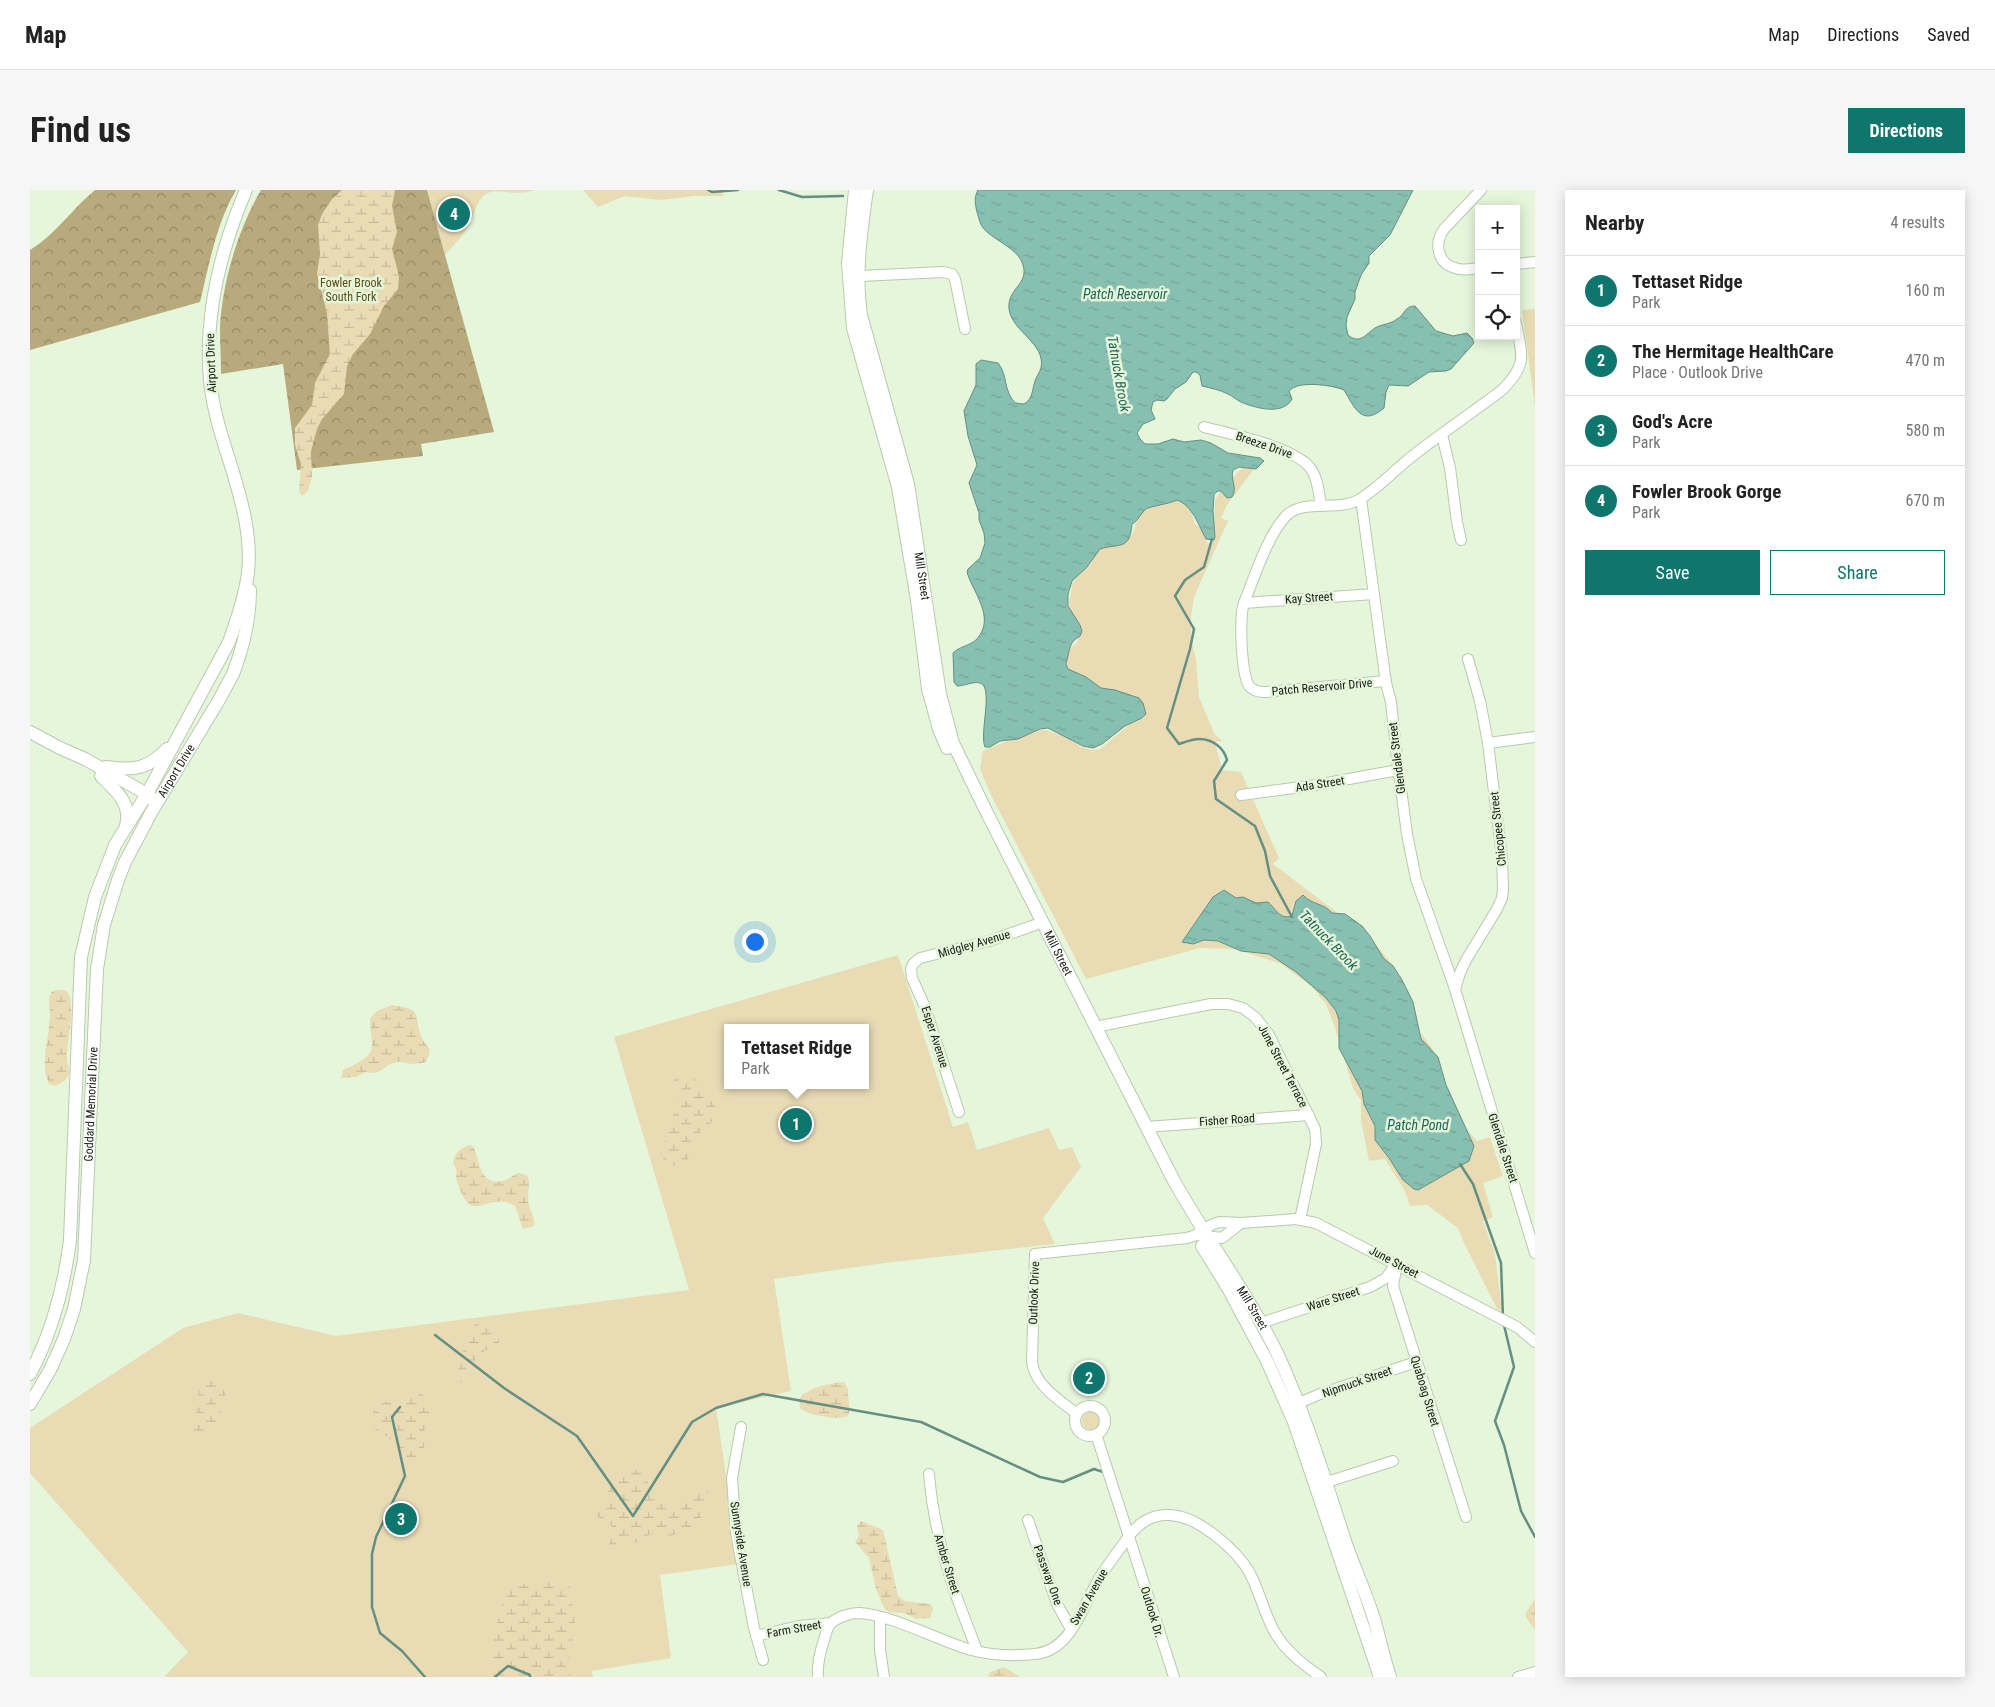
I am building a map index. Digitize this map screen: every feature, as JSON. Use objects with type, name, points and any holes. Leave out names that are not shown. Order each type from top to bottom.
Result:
[{"type":"main road","name":"Airport Drive","points":[[60,748],[101,776],[156,804],[219,700],[236,664],[248,613],[250,592],[246,526],[213,401],[209,361],[211,309],[216,281],[231,226],[246,190]]},
{"type":"main road","name":"Mill Street","points":[[855,190],[848,263],[851,311],[860,355],[898,487],[917,600],[928,651],[954,743],[970,779],[1095,1027],[1267,1361],[1302,1445],[1380,1677]]},
{"type":"main road","name":"Mill Street","points":[[867,190],[860,240],[859,304],[864,331],[894,426],[908,484],[928,651],[928,689],[946,744],[1158,1168],[1261,1323],[1299,1403],[1327,1482],[1351,1559],[1375,1623],[1390,1677]]},
{"type":"main road","name":"Airport Drive","points":[[145,798],[229,642],[236,621],[248,568]]},
{"type":"main road","name":"Airport Drive","points":[[30,732],[84,758],[104,766],[124,770],[146,766],[158,759],[185,725]]},
{"type":"main road","name":"Airport Drive","points":[[84,758],[145,798]]},
{"type":"main road","points":[[101,776],[122,796],[126,803],[129,818],[126,827]]},
{"type":"main road","name":"Goddard Memorial Drive","points":[[30,1374],[43,1348],[55,1314],[65,1280],[70,1240],[82,957],[95,897],[115,844],[145,798]]},
{"type":"main road","name":"Goddard Memorial Drive","points":[[30,1404],[50,1370],[64,1339],[74,1308],[84,1260],[97,978],[101,940],[118,880],[136,840],[156,804]]},
{"type":"street","points":[[1475,268],[1460,270],[1448,266],[1440,256],[1438,244],[1444,229],[1481,190]]},
{"type":"street","points":[[1520,264],[1535,262]]},
{"type":"street","points":[[860,276],[943,272],[952,274],[955,279],[965,329]]},
{"type":"street","points":[[1361,499],[1411,457],[1502,390],[1515,377],[1521,361],[1518,340]]},
{"type":"street","name":"Breeze Drive","points":[[1204,427],[1276,447],[1299,458],[1311,468],[1316,478],[1321,506]]},
{"type":"street","points":[[1442,435],[1450,468],[1461,540]]},
{"type":"street","name":"Patch Reservoir Drive","points":[[1361,499],[1343,506],[1297,509],[1285,517],[1274,533],[1240,612],[1246,678],[1252,688],[1262,692],[1386,681]]},
{"type":"street","name":"Glendale Street","points":[[1361,499],[1386,681],[1391,702],[1398,770],[1416,879],[1455,989],[1531,1225],[1535,1253]]},
{"type":"street","name":"Kay Street","points":[[1244,603],[1374,594]]},
{"type":"street","name":"Chicopee Street","points":[[1455,989],[1460,973],[1502,898],[1502,856],[1488,743],[1480,701],[1468,659]]},
{"type":"street","points":[[1488,743],[1535,737]]},
{"type":"street","name":"Ada Street","points":[[1241,795],[1316,785],[1398,770]]},
{"type":"street","name":"Midgley Avenue","points":[[913,964],[920,958],[989,941],[1035,925]]},
{"type":"street","name":"Esper Avenue","points":[[913,964],[911,969],[912,978],[925,1007],[959,1112]]},
{"type":"street","name":"June Street Terrace","points":[[1095,1027],[1211,1004],[1239,1006],[1255,1016],[1267,1032],[1315,1129],[1316,1144],[1300,1220]]},
{"type":"street","name":"Fisher Road","points":[[1146,1126],[1309,1115]]},
{"type":"street","name":"June Street","points":[[1201,1234],[1212,1224],[1220,1222],[1241,1223],[1300,1220],[1321,1224],[1517,1327],[1535,1342]]},
{"type":"street","points":[[1201,1234],[1222,1238],[1241,1223]]},
{"type":"street","name":"Outlook Drive","points":[[1077,1414],[1042,1385],[1034,1373],[1032,1362],[1035,1254],[1187,1238],[1201,1234]]},
{"type":"street","name":"Ware Street","points":[[1261,1323],[1370,1287],[1386,1278],[1397,1264]]},
{"type":"street","name":"Quaboag Street","points":[[1397,1264],[1393,1286],[1466,1516]]},
{"type":"street","name":"Nipmuck Street","points":[[1299,1403],[1320,1394],[1416,1362]]},
{"type":"street","points":[[1088,1406],[1095,1407],[1101,1411],[1105,1423],[1101,1431],[1096,1434],[1086,1435],[1080,1431],[1076,1422],[1077,1414],[1088,1406]]},
{"type":"street","name":"Sunnyside Avenue","points":[[741,1427],[734,1457],[732,1486],[736,1533],[756,1636],[763,1660]]},
{"type":"street","points":[[1096,1434],[1173,1677]]},
{"type":"street","points":[[1327,1482],[1393,1460]]},
{"type":"street","name":"Amber Street","points":[[929,1474],[940,1545],[952,1584],[977,1651]]},
{"type":"street","name":"Swan Avenue","points":[[831,1623],[853,1613],[880,1617],[977,1651],[1025,1655],[1038,1654],[1054,1648],[1064,1639],[1099,1578],[1129,1534],[1143,1522],[1161,1516],[1181,1517],[1210,1532],[1226,1546],[1248,1571],[1276,1635],[1287,1649],[1321,1677]]},
{"type":"street","name":"Passway One","points":[[1028,1520],[1057,1604],[1071,1629]]},
{"type":"street","points":[[880,1617],[880,1650],[884,1677]]},
{"type":"street","points":[[818,1677],[820,1654],[827,1629],[831,1623]]},
{"type":"street","name":"Farm Street","points":[[756,1636],[799,1626],[831,1623]]},
{"type":"street","points":[[1518,1677],[1535,1672]]},
{"type":"green space","points":[[95,190],[236,190],[218,231],[200,302],[30,350],[30,250],[47,237]]},
{"type":"green space","name":"Fowler Brook South Fork","points":[[261,190],[427,190],[494,432],[421,444],[423,456],[297,470],[283,364],[221,374],[220,328],[224,293],[238,239]]},
{"type":"green space","points":[[342,190],[395,190],[392,206],[397,232],[392,249],[399,276],[398,289],[384,306],[370,334],[353,354],[347,366],[344,394],[322,419],[317,429],[311,451],[312,477],[308,491],[302,496],[299,492],[301,464],[295,445],[295,428],[312,405],[315,383],[330,354],[327,313],[317,274],[320,254],[318,225],[322,214],[332,199]]},
{"type":"green space","points":[[427,190],[534,190],[523,193],[491,192],[486,194],[476,207],[466,231],[445,255]]},
{"type":"green space","points":[[583,190],[723,190],[723,196],[694,196],[661,200],[625,196],[598,207]]},
{"type":"green space","points":[[1535,309],[1535,407],[1522,310]]},
{"type":"green space","points":[[1243,467],[1254,469],[1227,505],[1221,518],[1228,521],[1194,597],[1191,639],[1196,659],[1199,697],[1215,735],[1223,741],[1215,742],[1222,770],[1241,772],[1279,858],[1273,864],[1360,930],[1363,930],[1393,965],[1415,1015],[1420,1032],[1432,1048],[1441,1075],[1465,1128],[1477,1141],[1490,1137],[1503,1176],[1483,1183],[1493,1217],[1483,1221],[1495,1254],[1502,1312],[1497,1309],[1458,1228],[1427,1205],[1410,1206],[1405,1191],[1385,1159],[1369,1161],[1361,1120],[1361,1101],[1353,1088],[1326,1004],[1311,986],[1281,964],[1236,949],[1200,948],[1086,979],[990,793],[980,769],[983,751],[1034,730],[1046,730],[1068,738],[1081,747],[1092,750],[1100,749],[1130,724],[1144,718],[1143,709],[1136,698],[1095,686],[1070,673],[1066,662],[1069,648],[1077,643],[1079,634],[1069,606],[1072,584],[1077,576],[1091,564],[1097,549],[1131,536],[1140,515],[1149,508],[1162,503],[1176,500],[1186,503],[1195,524],[1202,528],[1207,543],[1213,543],[1215,500],[1224,486]]},
{"type":"green space","points":[[898,955],[953,1127],[968,1122],[977,1150],[1049,1128],[1059,1150],[1072,1147],[1081,1167],[1043,1218],[1055,1244],[884,1263],[774,1279],[791,1391],[716,1408],[739,1564],[660,1575],[671,1658],[592,1671],[593,1677],[164,1677],[188,1652],[30,1473],[30,1428],[183,1328],[238,1313],[336,1336],[689,1290],[614,1037]]},
{"type":"green space","points":[[64,990],[68,993],[71,1002],[71,1018],[67,1051],[69,1075],[64,1081],[55,1086],[49,1084],[46,1076],[45,1058],[50,1022],[49,998],[52,992]]},
{"type":"green space","points":[[392,1005],[409,1009],[416,1014],[422,1038],[430,1050],[426,1062],[410,1064],[393,1063],[376,1073],[366,1072],[356,1077],[341,1078],[343,1070],[361,1061],[371,1050],[370,1018],[377,1011]]},
{"type":"green space","points":[[686,1074],[712,1093],[715,1114],[713,1121],[698,1134],[689,1147],[688,1163],[680,1167],[665,1163],[660,1152],[679,1100],[674,1080],[679,1075]]},
{"type":"green space","points":[[471,1145],[484,1175],[489,1180],[496,1182],[505,1180],[519,1173],[527,1175],[529,1184],[528,1203],[534,1219],[534,1226],[523,1229],[515,1206],[508,1203],[495,1202],[475,1206],[468,1203],[458,1184],[453,1162],[458,1151]]},
{"type":"green space","points":[[479,1321],[487,1321],[496,1331],[499,1342],[498,1351],[484,1351],[479,1355],[466,1378],[461,1383],[456,1377],[463,1350],[470,1337],[472,1327]]},
{"type":"green space","points":[[205,1378],[218,1378],[224,1389],[224,1405],[218,1418],[206,1435],[202,1439],[195,1440],[192,1428],[198,1404],[199,1384]]},
{"type":"green space","points":[[844,1382],[848,1389],[850,1410],[848,1416],[838,1418],[823,1416],[809,1413],[800,1408],[799,1399],[808,1391]]},
{"type":"green space","points":[[414,1390],[423,1394],[432,1409],[425,1428],[423,1453],[417,1461],[410,1463],[395,1442],[375,1429],[373,1413],[377,1406],[400,1399]]},
{"type":"green space","points":[[1087,1412],[1095,1412],[1100,1417],[1098,1428],[1087,1430],[1082,1425],[1082,1417]]},
{"type":"green space","points":[[641,1469],[647,1473],[651,1494],[658,1503],[671,1504],[680,1501],[695,1490],[708,1491],[709,1498],[703,1506],[701,1519],[689,1530],[670,1536],[650,1534],[638,1542],[612,1547],[607,1540],[613,1529],[609,1522],[600,1520],[596,1513],[599,1506],[610,1497],[605,1478]]},
{"type":"green space","points":[[861,1521],[883,1530],[898,1596],[905,1601],[930,1604],[933,1608],[930,1618],[916,1619],[904,1613],[889,1612],[884,1608],[876,1589],[869,1558],[855,1542],[859,1536],[857,1526]]},
{"type":"green space","points":[[538,1581],[560,1581],[570,1586],[575,1624],[569,1663],[571,1677],[491,1677],[492,1642],[505,1595],[517,1587]]},
{"type":"green space","points":[[1535,1599],[1535,1630],[1525,1614]]},
{"type":"green space","points":[[1004,1667],[1020,1677],[988,1677],[990,1672]]},
{"type":"water","name":"Patch Reservoir","points":[[978,190],[1413,190],[1390,235],[1369,256],[1369,263],[1361,275],[1355,292],[1355,299],[1347,317],[1348,335],[1356,339],[1363,338],[1375,328],[1395,321],[1409,307],[1415,306],[1436,331],[1453,336],[1467,333],[1474,343],[1451,369],[1429,372],[1408,386],[1389,385],[1384,408],[1376,414],[1369,416],[1359,412],[1344,390],[1339,388],[1315,384],[1293,388],[1289,391],[1292,399],[1288,404],[1276,409],[1268,409],[1247,404],[1215,389],[1202,386],[1200,375],[1196,372],[1193,372],[1186,382],[1175,389],[1167,399],[1153,402],[1151,410],[1155,419],[1143,424],[1137,433],[1145,444],[1158,444],[1173,439],[1184,442],[1201,440],[1211,443],[1228,453],[1260,458],[1264,461],[1256,469],[1239,467],[1233,470],[1234,494],[1232,497],[1227,498],[1221,491],[1214,494],[1214,540],[1206,539],[1191,511],[1177,500],[1152,507],[1146,509],[1132,524],[1131,533],[1126,542],[1118,546],[1100,549],[1087,567],[1072,581],[1068,594],[1068,606],[1082,631],[1070,647],[1066,664],[1068,669],[1086,677],[1101,688],[1115,690],[1139,698],[1143,703],[1146,714],[1093,748],[1083,746],[1048,728],[1040,729],[1018,739],[1000,741],[990,747],[985,747],[986,693],[984,686],[980,683],[972,683],[957,686],[954,682],[953,653],[977,639],[982,631],[984,622],[981,605],[967,572],[980,558],[985,543],[979,513],[969,483],[977,465],[968,436],[964,411],[976,385],[976,364],[981,360],[998,363],[1003,372],[1011,398],[1015,403],[1024,404],[1031,397],[1041,368],[1039,351],[1011,317],[1009,309],[1011,296],[1023,277],[1024,272],[1021,259],[982,226],[975,203]]},
{"type":"water","name":"Patch Pond","points":[[1224,890],[1236,898],[1243,897],[1256,903],[1268,902],[1278,913],[1288,917],[1292,916],[1296,901],[1303,895],[1332,913],[1345,914],[1362,926],[1384,959],[1393,966],[1413,1002],[1421,1039],[1438,1057],[1446,1085],[1474,1146],[1469,1161],[1418,1190],[1414,1189],[1403,1180],[1375,1140],[1375,1126],[1364,1104],[1362,1091],[1339,1048],[1339,1020],[1336,1011],[1326,998],[1296,972],[1269,954],[1241,951],[1218,941],[1204,940],[1193,944],[1182,942],[1213,897]]},
{"type":"waterway","points":[[708,190],[712,192],[738,190]]},
{"type":"waterway","points":[[779,190],[802,197],[843,196]]},
{"type":"waterway","name":"Tatnuck Brook","points":[[1212,539],[1204,567],[1185,580],[1175,596],[1194,629],[1167,728],[1179,744],[1204,739],[1213,742],[1221,748],[1227,760],[1214,781],[1216,799],[1255,826],[1265,851],[1270,876],[1292,917]]},
{"type":"waterway","name":"Tatnuck Brook","points":[[1460,1164],[1473,1184],[1501,1263],[1503,1317]]},
{"type":"waterway","name":"Tatnuck Brook","points":[[1504,1325],[1514,1367],[1495,1421],[1504,1445],[1521,1511],[1535,1537]]},
{"type":"waterway","points":[[435,1335],[504,1388],[577,1436],[633,1516],[692,1422],[716,1408],[763,1394],[921,1422],[1040,1477],[1063,1482],[1094,1469],[1106,1473]]},
{"type":"waterway","points":[[400,1407],[392,1417],[405,1476],[376,1537],[372,1554],[372,1607],[380,1633],[402,1651],[425,1677]]},
{"type":"waterway","points":[[495,1677],[508,1666],[530,1675],[530,1677]]},
{"type":"place","name":"Fowler Brook Gorge","points":[[454,214]]},
{"type":"place","name":"Tettaset Ridge","points":[[796,1124]]},
{"type":"place","name":"The Hermitage HealthCare","points":[[1089,1378]]},
{"type":"place","name":"God's Acre","points":[[401,1519]]}]
